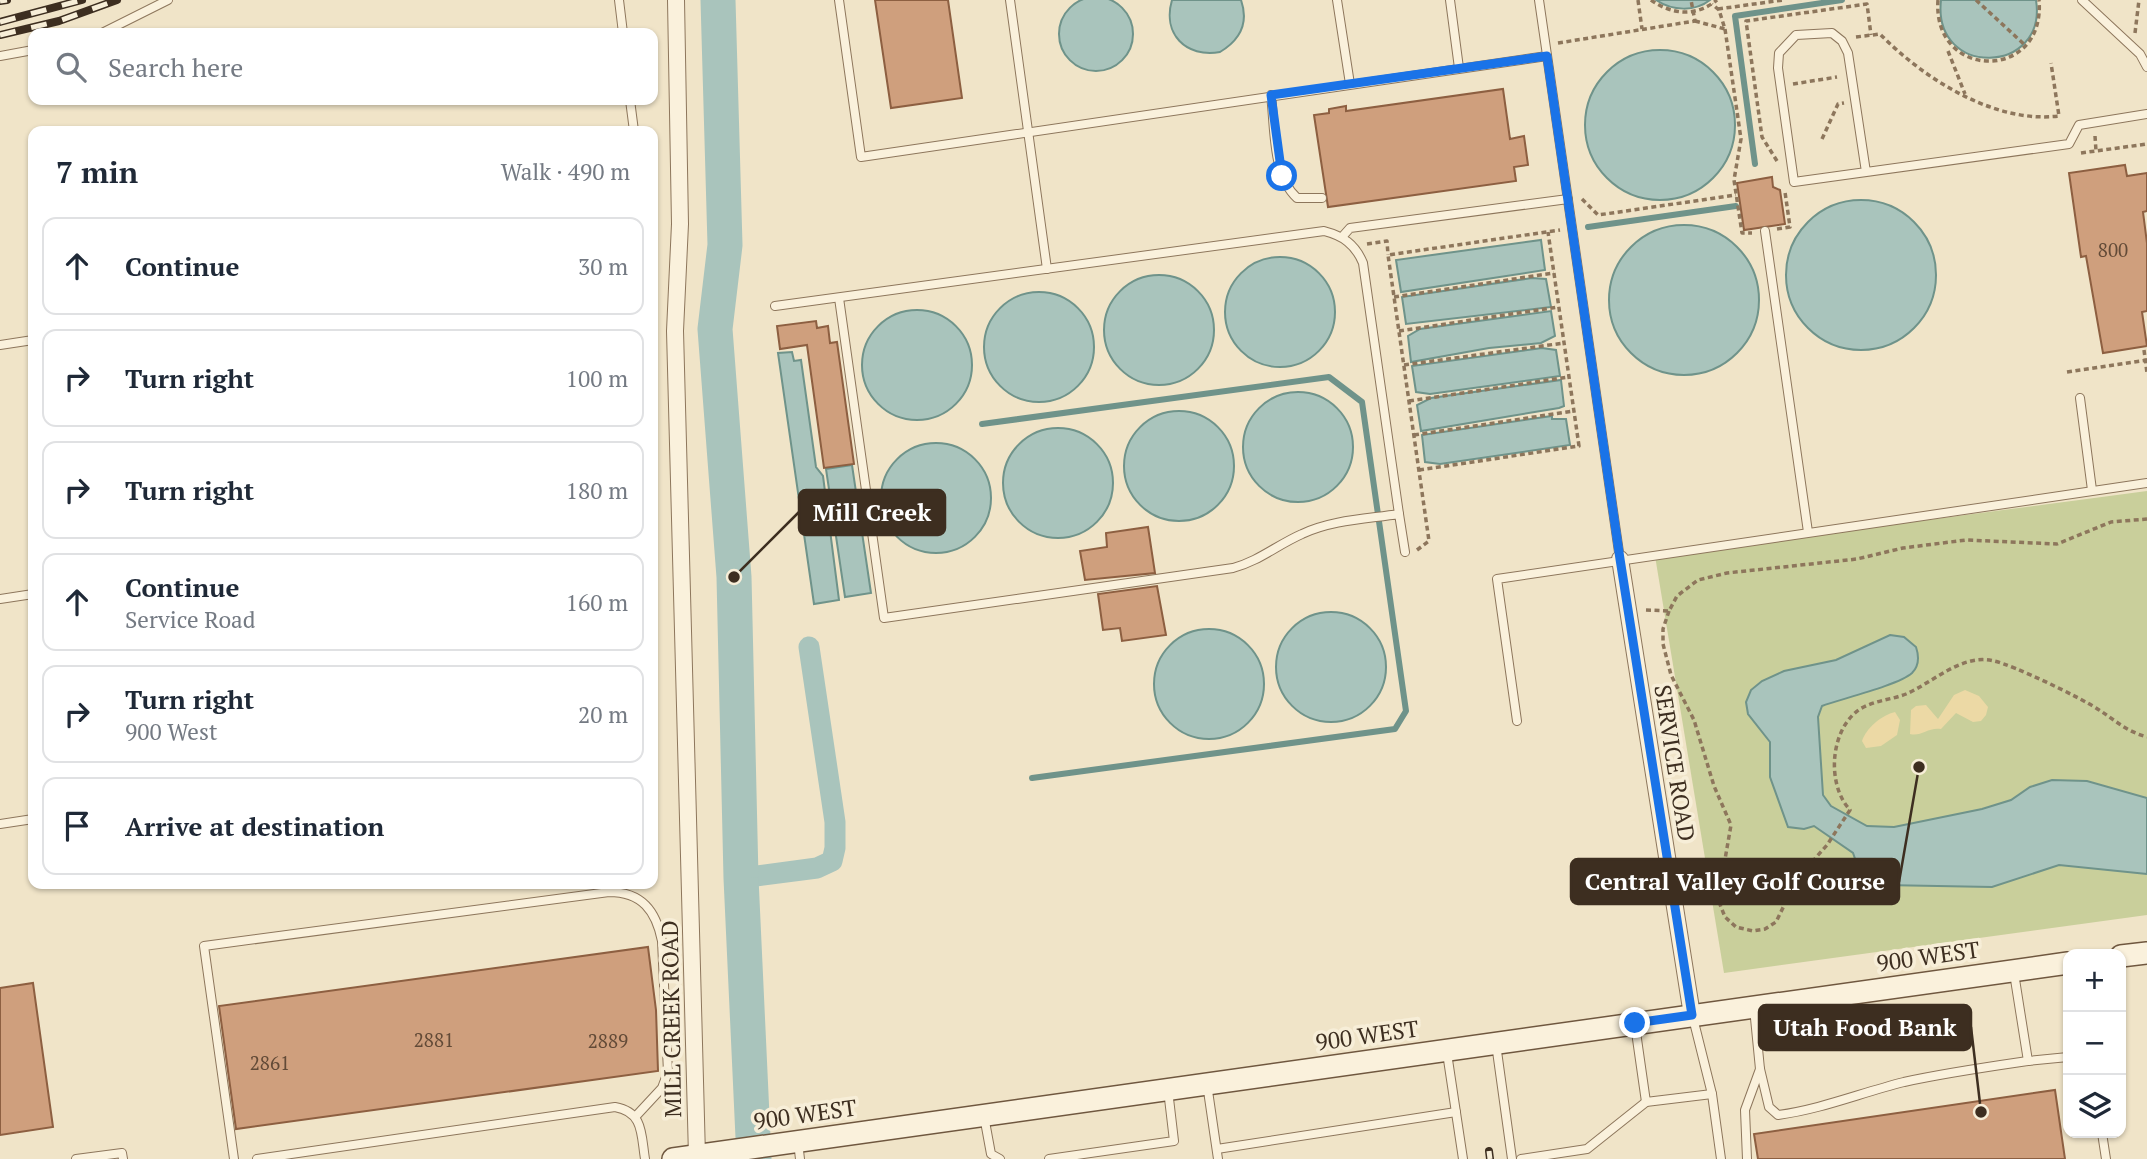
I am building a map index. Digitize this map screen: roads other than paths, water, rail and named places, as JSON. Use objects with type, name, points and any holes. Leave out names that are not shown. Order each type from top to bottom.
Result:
[{"type":"main road","points":[[2126,955],[2147,953]]},
{"type":"main road","name":"900 WEST","points":[[673,1159],[772,1146],[799,1151],[984,1116],[2063,964]]},
{"type":"street","name":"MILL CREEK ROAD","points":[[676,0],[680,224],[675,331],[697,1157]]},
{"type":"street","name":"SERVICE ROAD","points":[[1620,559],[1692,1015]]},
{"type":"lane","points":[[112,28],[168,0]]},
{"type":"lane","points":[[619,0],[622,28]]},
{"type":"lane","points":[[839,0],[861,157],[1547,56]]},
{"type":"lane","points":[[1010,0],[1047,269]]},
{"type":"lane","points":[[1337,0],[1350,84]]},
{"type":"lane","points":[[1450,0],[1459,68]]},
{"type":"lane","points":[[1539,0],[1620,559]]},
{"type":"lane","points":[[2082,0],[2132,47],[2147,67]]},
{"type":"lane","points":[[1866,172],[1848,53],[1842,41],[1832,33],[1818,31],[1796,35],[1785,43],[1779,53],[1794,182],[2069,144],[2079,124],[2147,114]]},
{"type":"lane","points":[[0,56],[28,51]]},
{"type":"lane","points":[[1271,95],[1282,176],[1289,190],[1297,198],[1322,198]]},
{"type":"lane","points":[[631,105],[633,126]]},
{"type":"lane","points":[[1342,237],[1350,228],[1568,199]]},
{"type":"lane","points":[[775,306],[1324,231],[1342,237],[1353,246],[1363,262],[1405,552]]},
{"type":"lane","points":[[1765,231],[1808,532]]},
{"type":"lane","points":[[839,298],[884,618],[1233,568],[1257,560],[1303,533],[1334,523],[1399,514]]},
{"type":"lane","points":[[0,345],[28,341]]},
{"type":"lane","points":[[2080,398],[2092,491]]},
{"type":"lane","points":[[1517,721],[1497,579],[2147,483]]},
{"type":"lane","points":[[0,599],[28,595]]},
{"type":"lane","points":[[0,824],[28,820]]},
{"type":"lane","points":[[234,1159],[204,946],[599,894],[628,894],[649,906],[659,925],[665,970],[668,1072],[662,1088],[636,1116]]},
{"type":"lane","points":[[2014,971],[2028,1061]]},
{"type":"lane","points":[[1754,1006],[1760,1069],[1769,1107],[1777,1115],[1819,1109],[1858,1094],[1906,1082],[2063,1058]]},
{"type":"lane","points":[[1692,1015],[1712,1094],[1721,1159]]},
{"type":"lane","points":[[1635,1023],[1646,1102]]},
{"type":"lane","points":[[1496,1043],[1512,1159]]},
{"type":"lane","points":[[1447,1050],[1463,1159]]},
{"type":"lane","points":[[1747,1159],[1745,1110],[1760,1069]]},
{"type":"lane","points":[[1207,1084],[1218,1159]]},
{"type":"lane","points":[[1049,1159],[1174,1142],[1168,1090]]},
{"type":"lane","points":[[1521,1159],[1587,1149],[1646,1102],[1712,1094]]},
{"type":"lane","points":[[257,1159],[604,1108],[622,1108],[636,1116],[645,1159]]},
{"type":"lane","points":[[1217,1149],[1456,1112]]},
{"type":"lane","points":[[984,1116],[991,1154],[1000,1159]]},
{"type":"lane","points":[[2103,1138],[2106,1159]]},
{"type":"lane","points":[[334,1148],[335,1159]]},
{"type":"lane","points":[[76,1159],[122,1153],[123,1159]]},
{"type":"water","points":[[1082,-1],[1110,-1],[1123,7],[1133,27],[1131,48],[1123,61],[1103,71],[1082,69],[1069,61],[1059,41],[1061,20],[1069,7]]},
{"type":"water","points":[[1172,0],[1241,0],[1244,16],[1241,30],[1233,42],[1220,52],[1208,53],[1187,47],[1179,41],[1170,23]]},
{"type":"water","points":[[1656,0],[1710,0],[1697,7],[1683,9]]},
{"type":"water","points":[[1941,0],[2036,0],[2035,25],[2025,43],[2009,54],[1990,58],[1970,54],[1954,44],[1943,26]]},
{"type":"water","points":[[1660,50],[1689,56],[1713,72],[1729,96],[1735,125],[1729,154],[1713,178],[1689,194],[1660,200],[1631,194],[1607,178],[1591,154],[1585,125],[1591,96],[1607,72],[1631,56]]},
{"type":"water","points":[[1861,200],[1890,206],[1914,222],[1930,246],[1936,275],[1930,304],[1914,328],[1890,344],[1861,350],[1832,344],[1808,328],[1792,304],[1786,275],[1792,246],[1808,222],[1832,206]]},
{"type":"water","points":[[1684,225],[1713,231],[1737,247],[1753,271],[1759,300],[1753,329],[1737,353],[1713,369],[1684,375],[1655,369],[1631,353],[1615,329],[1609,300],[1615,271],[1631,247],[1655,231]]},
{"type":"water","points":[[1541,240],[1545,270],[1401,292],[1396,260]]},
{"type":"water","points":[[1280,257],[1301,261],[1319,273],[1331,291],[1335,312],[1331,333],[1319,351],[1301,363],[1280,367],[1259,363],[1241,351],[1229,333],[1225,312],[1229,291],[1241,273],[1259,261]]},
{"type":"water","points":[[1159,275],[1180,279],[1198,291],[1210,309],[1214,330],[1210,351],[1198,369],[1180,381],[1159,385],[1138,381],[1120,369],[1108,351],[1104,330],[1108,309],[1120,291],[1138,279]]},
{"type":"water","points":[[1532,278],[1546,279],[1551,307],[1406,324],[1402,297]]},
{"type":"water","points":[[1039,292],[1060,296],[1078,308],[1090,326],[1094,347],[1090,368],[1078,386],[1060,398],[1039,402],[1018,398],[1000,386],[988,368],[984,347],[988,326],[1000,308],[1018,296]]},
{"type":"water","points":[[917,310],[938,314],[956,326],[968,344],[972,365],[968,386],[956,404],[938,416],[917,420],[896,416],[878,404],[866,386],[862,365],[866,344],[878,326],[896,314]]},
{"type":"water","points":[[1551,311],[1555,336],[1541,343],[1489,348],[1411,362],[1408,336],[1420,329]]},
{"type":"water","points":[[1542,348],[1556,350],[1560,376],[1430,394],[1416,392],[1412,366]]},
{"type":"water","points":[[792,352],[794,361],[801,360],[816,467],[823,476],[839,600],[814,604],[778,353]]},
{"type":"water","points":[[1561,380],[1564,406],[1559,408],[1421,431],[1417,405],[1431,398]]},
{"type":"water","points":[[1298,392],[1319,396],[1337,408],[1349,426],[1353,447],[1349,468],[1337,486],[1319,498],[1298,502],[1277,498],[1259,486],[1247,468],[1243,447],[1247,426],[1259,408],[1277,396]]},
{"type":"water","points":[[1179,411],[1200,415],[1218,427],[1230,445],[1234,466],[1230,487],[1218,505],[1200,517],[1179,521],[1158,517],[1140,505],[1128,487],[1124,466],[1128,445],[1140,427],[1158,415]]},
{"type":"water","points":[[1552,416],[1552,419],[1566,419],[1570,445],[1440,464],[1425,462],[1422,435]]},
{"type":"water","points":[[1058,428],[1079,432],[1097,444],[1109,462],[1113,483],[1109,504],[1097,522],[1079,534],[1058,538],[1037,534],[1019,522],[1007,504],[1003,483],[1007,462],[1019,444],[1037,432]]},
{"type":"water","points":[[936,443],[957,447],[975,459],[987,477],[991,498],[987,519],[975,537],[957,549],[936,553],[915,549],[897,537],[885,519],[881,498],[885,477],[897,459],[915,447]]},
{"type":"water","points":[[852,465],[871,593],[845,597],[826,469]]},
{"type":"water","points":[[1331,612],[1352,616],[1370,628],[1382,646],[1386,667],[1382,688],[1370,706],[1352,718],[1331,722],[1310,718],[1292,706],[1280,688],[1276,667],[1280,646],[1292,628],[1310,616]]},
{"type":"water","points":[[1209,629],[1230,633],[1248,645],[1260,663],[1264,684],[1260,705],[1248,723],[1230,735],[1209,739],[1188,735],[1170,723],[1158,705],[1154,684],[1158,663],[1170,645],[1188,633]]},
{"type":"water","points":[[1890,635],[1904,637],[1916,647],[1918,661],[1912,673],[1883,687],[1822,706],[1818,717],[1823,795],[1831,806],[1867,826],[1894,827],[1982,809],[2011,800],[2030,787],[2052,780],[2087,781],[2147,798],[2147,874],[2059,865],[1992,887],[1883,885],[1861,876],[1853,853],[1814,826],[1804,829],[1788,827],[1770,777],[1770,742],[1748,714],[1746,702],[1751,690],[1762,681],[1784,671],[1836,660]]},
{"type":"waterway","points":[[718,0],[725,245],[715,329],[734,577],[741,878],[754,1159]]},
{"type":"waterway","points":[[1755,164],[1735,16],[1842,0]]},
{"type":"waterway","points":[[1588,227],[1736,206]]},
{"type":"waterway","points":[[982,424],[1329,377],[1362,402],[1406,711],[1395,729],[1032,778]]},
{"type":"waterway","points":[[741,878],[817,868],[832,861],[835,822],[809,647]]},
{"type":"railway","points":[[0,1],[7,0]]},
{"type":"railway","points":[[0,22],[82,0]]},
{"type":"railway","points":[[30,28],[59,21],[117,0]]},
{"type":"railway","points":[[0,35],[28,28]]},
{"type":"railway","points":[[1489,1151],[1490,1159]]},
{"type":"place","name":"Mill Creek","points":[[734,577]]},
{"type":"place","name":"Central Valley Golf Course","points":[[1919,767]]},
{"type":"place","name":"Utah Food Bank","points":[[1981,1112]]}]
